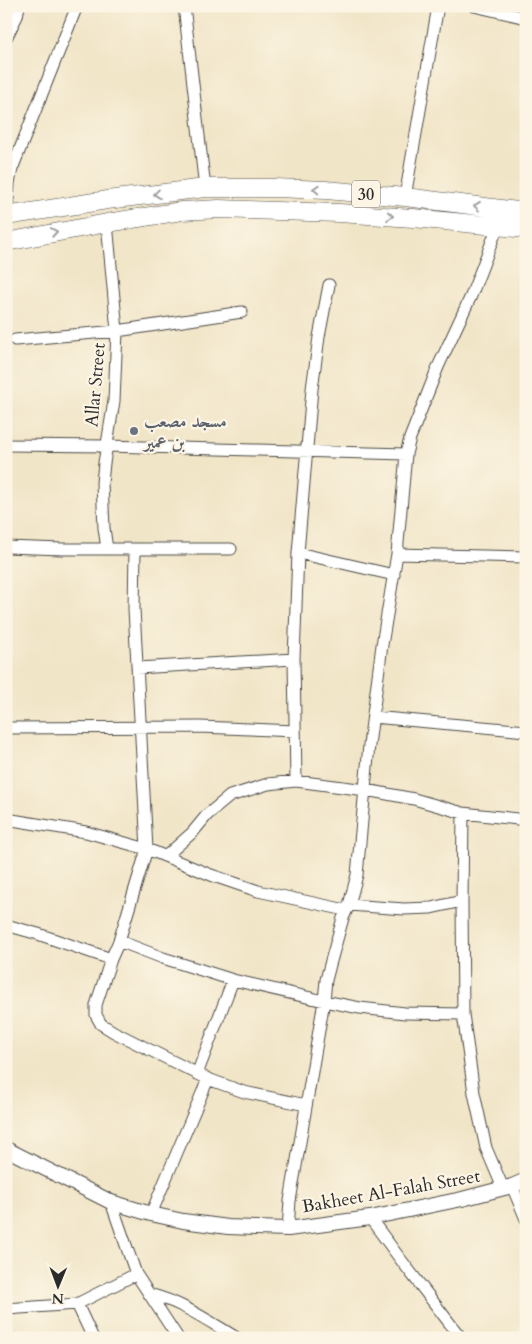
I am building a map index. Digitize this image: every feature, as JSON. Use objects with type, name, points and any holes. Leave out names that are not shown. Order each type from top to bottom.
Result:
[{"type":"main road","name":"30","points":[[7,216],[107,200],[205,188],[301,189],[406,197],[526,212]]},
{"type":"main road","name":"30","points":[[6,242],[182,211],[219,209],[339,213],[413,218],[526,230]]},
{"type":"street","points":[[6,38],[17,16],[19,6]]},
{"type":"street","points":[[7,216],[9,183],[12,170],[77,6]]},
{"type":"street","points":[[184,6],[205,188]]},
{"type":"street","points":[[406,197],[438,6]]},
{"type":"street","points":[[474,6],[526,18]]},
{"type":"street","name":"Allar Street","points":[[107,223],[117,331],[114,401],[102,483],[107,549]]},
{"type":"street","points":[[288,1228],[290,1201],[326,980],[356,876],[369,745],[397,554],[406,454],[410,438],[431,385],[471,296],[498,226]]},
{"type":"street","points":[[296,781],[294,659],[298,553],[312,389],[317,346],[329,286]]},
{"type":"street","points":[[15,340],[117,331],[242,312]]},
{"type":"street","points":[[6,445],[306,450],[406,454]]},
{"type":"street","points":[[6,547],[231,549]]},
{"type":"street","points":[[135,549],[134,609],[147,849],[119,941],[96,1005],[96,1015],[101,1024],[114,1032],[208,1079],[244,1092],[306,1105]]},
{"type":"street","points":[[298,553],[394,574]]},
{"type":"street","points":[[397,554],[526,557]]},
{"type":"street","points":[[137,668],[294,659]]},
{"type":"street","points":[[374,717],[526,731]]},
{"type":"street","points":[[6,728],[200,727],[295,731]]},
{"type":"street","points":[[166,856],[193,832],[207,815],[230,796],[268,784],[296,781],[366,790],[414,799],[463,813],[526,820]]},
{"type":"street","points":[[463,813],[463,1014],[474,1093],[486,1148],[526,1219]]},
{"type":"street","points":[[6,818],[86,832],[147,849],[211,875],[258,891],[348,907],[430,908],[462,901]]},
{"type":"street","points":[[6,925],[111,959]]},
{"type":"street","points":[[119,941],[163,958],[233,980],[324,1001],[360,1008],[463,1014]]},
{"type":"street","points":[[197,1074],[233,980]]},
{"type":"street","points":[[151,1214],[208,1079]]},
{"type":"street","name":"Bakheet Al-Falah Street","points":[[6,1149],[111,1202],[151,1214],[228,1228],[288,1228],[370,1218],[462,1199],[508,1187],[526,1180]]},
{"type":"street","points":[[111,1202],[136,1274],[178,1338]]},
{"type":"street","points":[[370,1218],[461,1338]]},
{"type":"street","points":[[6,1309],[77,1304],[136,1274]]},
{"type":"street","points":[[149,1294],[183,1306],[237,1338]]},
{"type":"street","points":[[77,1304],[93,1338]]},
{"type":"place","name":"مسجد مصعب بن عمير","points":[[134,431]]}]
